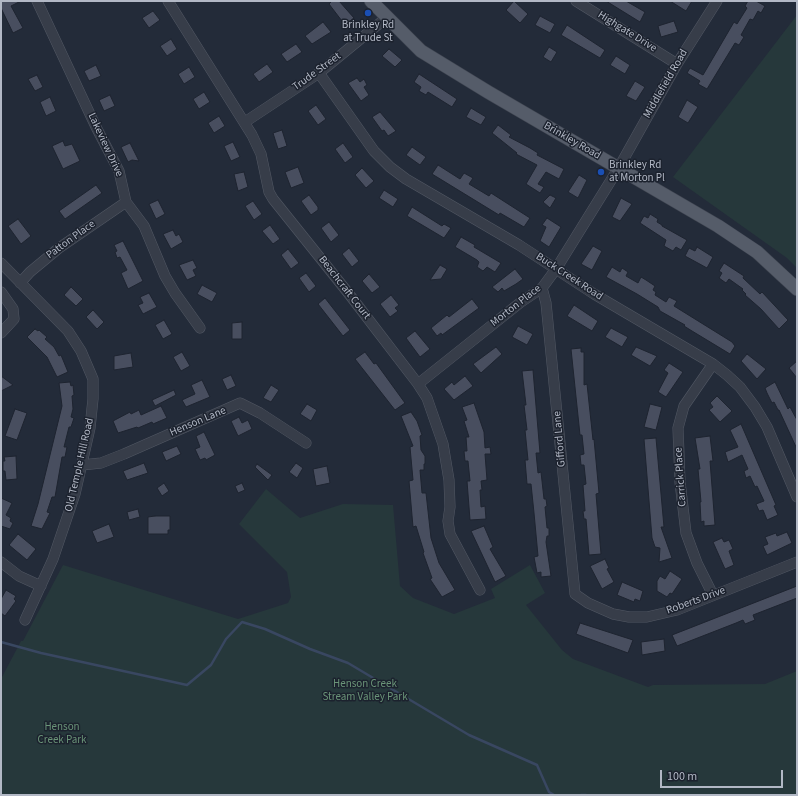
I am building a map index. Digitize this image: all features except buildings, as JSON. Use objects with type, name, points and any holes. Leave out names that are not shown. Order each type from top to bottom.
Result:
[{"type":"main road","name":"Brinkley Road","points":[[371,1],[386,18],[421,51],[740,240],[768,262],[797,289]]},
{"type":"street","name":"Lakeview Drive","points":[[37,1],[96,127],[119,170],[126,202],[144,226],[172,287],[200,328]]},
{"type":"street","name":"Beachcraft Court","points":[[168,1],[245,122],[261,154],[269,192],[273,199],[418,384],[433,413],[443,444],[449,480],[450,507],[448,521],[450,534],[480,590]]},
{"type":"street","name":"Highgate Drive","points":[[576,1],[677,64]]},
{"type":"street","name":"Middlefield Road","points":[[618,168],[677,64],[717,1]]},
{"type":"street","name":"Trude Street","points":[[245,122],[319,73],[386,18]]},
{"type":"street","name":"Buck Creek Road","points":[[319,73],[365,139],[390,167],[414,184],[492,228],[594,294],[713,364],[740,387],[755,407],[767,427],[797,497]]},
{"type":"street","name":"Morton Place","points":[[418,384],[521,302],[542,288],[556,269],[618,168]]},
{"type":"street","name":"Patton Place","points":[[20,283],[34,268],[59,248],[126,202]]},
{"type":"street","name":"Old Temple Hill Road","points":[[1,263],[68,331],[82,351],[93,379],[93,399],[90,428],[82,465],[66,523],[41,586],[25,620]]},
{"type":"street","name":"Gifford Lane","points":[[542,288],[546,302],[556,398],[573,591]]},
{"type":"street","points":[[1,292],[13,309],[14,319],[1,333]]},
{"type":"street","name":"Carrick Place","points":[[713,364],[684,406],[678,428],[680,482],[685,528],[697,563],[713,595]]},
{"type":"street","name":"Henson Lane","points":[[82,465],[101,463],[124,454],[240,403],[260,413],[306,444]]},
{"type":"street","points":[[1,562],[18,576],[41,586]]},
{"type":"street","name":"Roberts Drive","points":[[573,591],[582,599],[597,608],[613,614],[629,617],[647,617],[677,610],[797,562]]},
{"type":"green space","points":[[797,15],[797,268],[787,258],[673,177]]},
{"type":"green space","name":"Henson Creek Stream Valley Park","points":[[266,489],[300,518],[343,504],[393,505],[400,586],[413,598],[454,614],[495,598],[491,589],[530,565],[545,593],[526,605],[562,650],[573,659],[648,687],[653,685],[765,684],[797,671],[797,795],[1,795],[1,679],[63,565],[238,619],[288,603],[291,597],[287,572],[239,524]]},
{"type":"waterway","points":[[1,642],[41,653],[187,685],[211,665],[226,639],[242,622],[265,629],[310,649],[348,663],[469,735],[537,765],[549,792],[554,795]]},
{"type":"waterway","points":[[581,795],[586,795]]},
{"type":"place","name":"Brinkley Rd at Trude St","points":[[368,13]]},
{"type":"place","name":"Brinkley Rd at Morton Pl","points":[[601,172]]},
{"type":"park label","name":"Henson Creek Park","points":[[62,734]]}]
